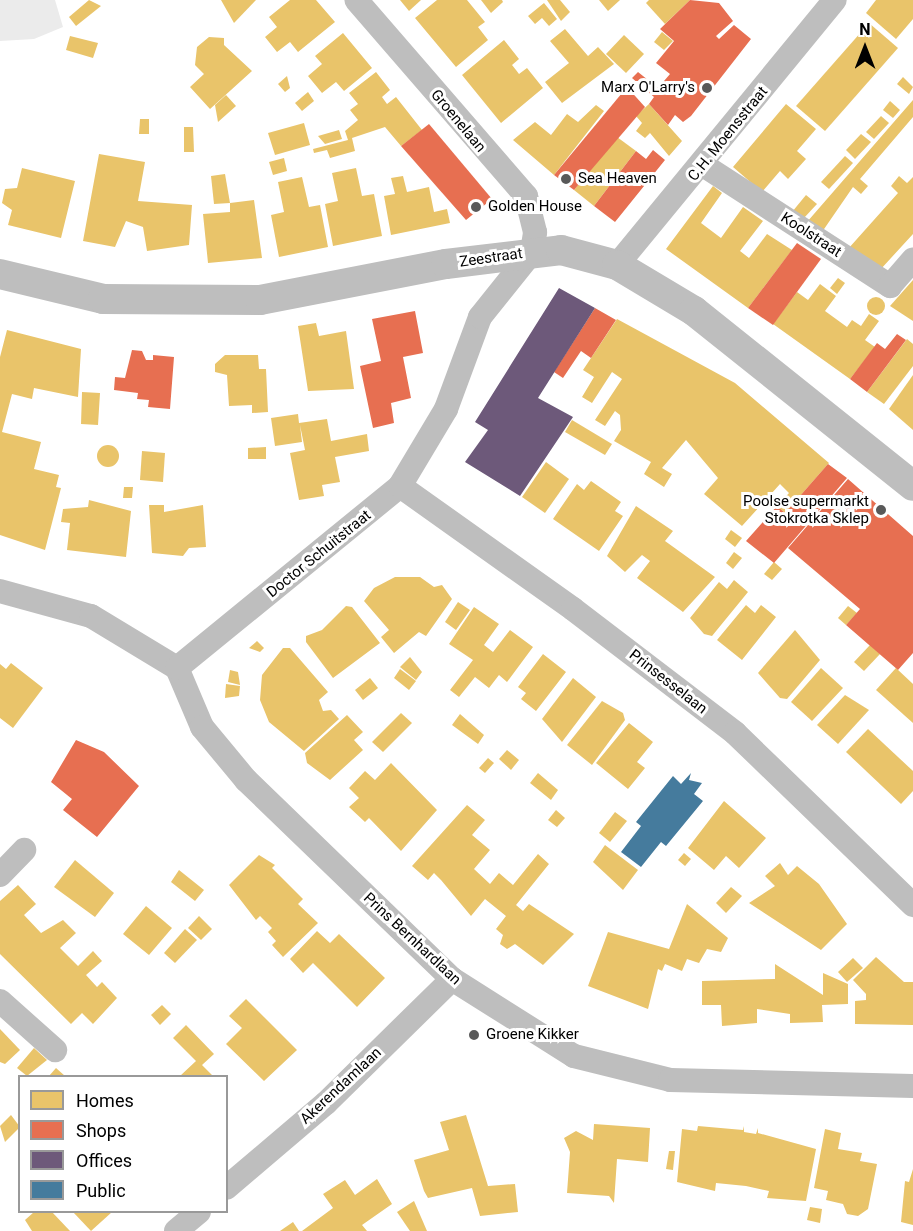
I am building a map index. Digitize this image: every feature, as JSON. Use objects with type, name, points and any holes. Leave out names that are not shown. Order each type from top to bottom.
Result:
[{"type":"street","name":"Groenelaan","points":[[356,0],[526,196],[535,232],[532,252]]},
{"type":"street","name":"C.H. Moensstraat","points":[[617,265],[703,165],[832,2]]},
{"type":"street","name":"Koolstraat","points":[[703,165],[890,286],[913,260]]},
{"type":"street","name":"Zeestraat","points":[[0,274],[103,298],[260,300],[532,252],[561,250],[617,265],[694,311],[913,486]]},
{"type":"street","name":"Doctor Schuitstraat","points":[[177,668],[400,486],[446,409],[480,317],[532,252]]},
{"type":"street","name":"Prinsesselaan","points":[[400,486],[573,609],[735,733],[913,905]]},
{"type":"street","points":[[0,591],[91,616],[177,668]]},
{"type":"street","name":"Prins Bernhardlaan","points":[[177,668],[202,727],[246,780],[452,979],[574,1056],[670,1080],[913,1086]]},
{"type":"street","points":[[0,875],[24,850]]},
{"type":"street","name":"Akerendamlaan","points":[[228,1186],[326,1103],[452,979]]},
{"type":"street","points":[[0,1001],[55,1050]]},
{"type":"street","points":[[176,1231],[197,1213]]},
{"type":"shaded area","points":[[0,0],[55,0],[63,27],[34,39],[0,41]]},
{"type":"building: Homes","points":[[89,0],[101,6],[76,26],[69,17]]},
{"type":"building: Homes","points":[[221,0],[256,0],[234,23]]},
{"type":"building: Homes","points":[[290,0],[316,0],[335,22],[298,52],[290,42],[277,52],[265,37],[277,27],[269,17]]},
{"type":"building: Homes","points":[[400,0],[421,0],[409,11]]},
{"type":"building: Homes","points":[[437,0],[467,0],[485,22],[478,27],[488,40],[456,67],[415,18]]},
{"type":"building: Homes","points":[[481,0],[502,0],[503,2],[491,13]]},
{"type":"building: Homes","points":[[547,0],[560,0],[570,12],[561,21]]},
{"type":"building: Homes","points":[[599,0],[620,0],[608,11]]},
{"type":"building: Homes","points":[[649,0],[690,0],[665,24],[646,3]]},
{"type":"building: Homes","points":[[876,0],[913,0],[913,19],[896,39],[866,13]]},
{"type":"building: Homes","points":[[544,3],[557,19],[549,26],[542,18],[535,24],[528,16]]},
{"type":"building: Homes","points":[[869,23],[898,48],[825,131],[796,106]]},
{"type":"building: Homes","points":[[565,29],[588,56],[598,47],[614,64],[562,103],[545,82],[569,63],[550,41]]},
{"type":"building: Homes","points":[[662,32],[673,41],[664,50],[654,42]]},
{"type":"building: Homes","points":[[343,33],[372,68],[344,91],[336,82],[322,93],[308,76],[322,64],[315,56]]},
{"type":"building: Homes","points":[[624,35],[644,54],[626,73],[606,54]]},
{"type":"building: Homes","points":[[70,36],[98,43],[93,58],[66,50]]},
{"type":"building: Homes","points":[[209,37],[224,38],[224,45],[252,71],[210,109],[190,87],[204,74],[195,65],[197,47]]},
{"type":"building: Homes","points":[[504,40],[519,59],[512,65],[519,74],[527,68],[543,88],[501,123],[462,75]]},
{"type":"building: Homes","points":[[376,72],[390,90],[382,97],[387,104],[396,97],[422,130],[401,146],[385,127],[352,138],[355,151],[330,158],[327,150],[314,153],[313,149],[348,140],[345,131],[358,120],[350,110],[358,104],[349,93]]},
{"type":"building: Homes","points":[[287,76],[290,88],[285,92],[278,84]]},
{"type":"building: Homes","points":[[903,77],[913,87],[909,94],[897,84]]},
{"type":"building: Homes","points":[[308,92],[314,101],[302,111],[295,103]]},
{"type":"building: Homes","points":[[226,95],[236,106],[218,122],[215,105]]},
{"type":"building: Homes","points":[[913,100],[913,117],[860,179],[868,186],[861,194],[853,187],[822,232],[807,222]]},
{"type":"building: Homes","points":[[890,101],[900,110],[893,118],[883,110]]},
{"type":"building: Homes","points":[[649,104],[682,141],[669,156],[650,133],[645,138],[636,131],[642,123],[636,116]]},
{"type":"building: Homes","points":[[786,104],[816,129],[797,151],[806,159],[788,179],[780,171],[762,192],[733,167]]},
{"type":"building: Homes","points":[[596,105],[604,111],[554,175],[513,140],[535,122],[551,135],[567,114],[578,122]]},
{"type":"building: Homes","points":[[881,116],[889,123],[874,139],[866,132]]},
{"type":"building: Homes","points":[[140,119],[149,119],[149,134],[139,134]]},
{"type":"building: Homes","points":[[304,123],[310,145],[275,155],[268,133]]},
{"type":"building: Homes","points":[[184,127],[193,127],[194,152],[184,152]]},
{"type":"building: Homes","points":[[339,130],[342,139],[325,144],[318,136]]},
{"type":"building: Homes","points":[[861,134],[871,142],[855,159],[846,150]]},
{"type":"building: Homes","points":[[617,137],[636,151],[594,206],[574,190]]},
{"type":"building: Homes","points":[[99,154],[145,162],[138,201],[192,205],[189,245],[147,251],[143,227],[126,221],[115,247],[83,241]]},
{"type":"building: Homes","points":[[845,156],[853,163],[829,189],[821,182]]},
{"type":"building: Homes","points":[[284,158],[287,171],[273,175],[269,162]]},
{"type":"building: Homes","points":[[22,168],[75,181],[61,238],[8,225],[12,210],[2,203],[5,189],[17,188]]},
{"type":"building: Homes","points":[[356,168],[362,196],[374,194],[382,236],[333,246],[325,204],[338,201],[332,173]]},
{"type":"building: Homes","points":[[225,174],[230,203],[214,204],[211,176]]},
{"type":"building: Homes","points":[[403,176],[407,192],[429,187],[434,212],[447,209],[450,223],[391,235],[384,196],[395,194],[391,178]]},
{"type":"building: Homes","points":[[899,176],[907,183],[913,177],[913,234],[880,270],[848,249],[898,193],[891,186]]},
{"type":"building: Homes","points":[[302,177],[309,207],[320,205],[328,247],[279,257],[271,215],[284,212],[278,182]]},
{"type":"building: Homes","points":[[713,186],[722,193],[701,223],[721,238],[743,207],[763,221],[740,251],[749,258],[767,234],[792,250],[748,308],[666,249]]},
{"type":"building: Homes","points":[[806,195],[817,204],[803,219],[792,212]]},
{"type":"building: Homes","points":[[254,200],[262,258],[208,263],[203,214],[230,212],[230,203]]},
{"type":"building: Homes","points":[[838,278],[845,283],[837,294],[830,288]]},
{"type":"building: Homes","points":[[913,280],[913,321],[890,306]]},
{"type":"building: Homes","points":[[820,284],[836,296],[825,311],[847,327],[852,320],[861,326],[869,314],[879,321],[865,340],[875,347],[850,379],[773,324],[797,292],[808,300]]},
{"type":"building: Homes","points":[[872,297],[880,297],[885,302],[883,313],[872,315],[867,310],[867,302]]},
{"type":"building: Homes","points":[[617,319],[735,383],[829,463],[785,513],[777,506],[789,493],[780,484],[742,526],[704,494],[718,478],[686,440],[662,468],[672,474],[664,487],[644,474],[651,462],[614,441],[621,430],[620,415],[615,411],[605,426],[595,420],[622,379],[612,372],[592,403],[582,397],[594,377],[583,370]]},
{"type":"building: Homes","points":[[316,323],[319,336],[346,331],[354,389],[308,391],[298,326]]},
{"type":"building: Homes","points":[[7,330],[81,349],[78,397],[34,388],[32,399],[12,394],[2,432],[41,442],[34,469],[59,475],[56,487],[61,488],[45,550],[0,535],[0,357]]},
{"type":"building: Homes","points":[[907,339],[913,344],[913,366],[884,404],[867,392]]},
{"type":"building: Homes","points":[[225,355],[258,355],[259,369],[266,369],[268,412],[252,413],[252,405],[229,406],[227,375],[215,372],[215,364]]},
{"type":"building: Homes","points":[[913,375],[913,430],[889,409]]},
{"type":"building: Homes","points":[[82,392],[100,393],[98,425],[81,424]]},
{"type":"building: Homes","points":[[298,414],[299,423],[327,419],[331,441],[367,434],[369,451],[335,457],[340,482],[322,485],[324,496],[299,500],[290,453],[305,450],[300,425],[302,442],[275,446],[271,418]]},
{"type":"building: Homes","points":[[572,420],[612,444],[605,455],[565,432]]},
{"type":"building: Homes","points":[[108,445],[116,448],[119,456],[116,464],[108,467],[100,464],[97,456],[100,448]]},
{"type":"building: Homes","points":[[266,447],[266,459],[248,459],[248,448]]},
{"type":"building: Homes","points":[[142,451],[165,453],[163,482],[140,480]]},
{"type":"building: Homes","points":[[546,462],[569,479],[545,513],[522,497]]},
{"type":"building: Homes","points":[[591,481],[621,502],[615,511],[623,516],[599,551],[553,519],[577,484],[584,490]]},
{"type":"building: Homes","points":[[124,487],[133,487],[132,498],[123,498]]},
{"type":"building: Homes","points":[[89,500],[131,511],[126,557],[67,550],[70,523],[61,522],[63,509],[88,507]]},
{"type":"building: Homes","points":[[149,505],[164,505],[164,512],[203,505],[206,547],[189,548],[183,556],[152,553]]},
{"type":"building: Homes","points":[[636,506],[673,531],[665,541],[715,577],[683,612],[637,578],[650,561],[642,555],[625,572],[607,556]]},
{"type":"building: Homes","points":[[731,530],[742,538],[735,547],[725,539]]},
{"type":"building: Homes","points":[[734,552],[742,558],[733,569],[726,563]]},
{"type":"building: Homes","points":[[774,562],[782,569],[772,580],[764,574]]},
{"type":"building: Homes","points":[[395,577],[420,577],[434,587],[442,585],[452,599],[426,636],[419,632],[394,653],[381,637],[389,630],[364,601],[374,588]]},
{"type":"building: Homes","points":[[734,580],[748,592],[712,636],[704,634],[690,618],[719,582],[727,589]]},
{"type":"building: Homes","points":[[458,602],[470,610],[456,630],[445,622]]},
{"type":"building: Homes","points":[[746,605],[755,613],[761,605],[776,617],[742,660],[717,640]]},
{"type":"building: Homes","points":[[346,606],[352,607],[380,643],[333,678],[306,642],[306,636],[322,630]]},
{"type":"building: Homes","points":[[848,606],[857,613],[846,625],[838,618]]},
{"type":"building: Homes","points":[[474,607],[499,624],[484,645],[493,652],[510,630],[533,647],[507,682],[499,675],[489,688],[475,677],[459,697],[450,690],[473,660],[449,644]]},
{"type":"building: Homes","points":[[795,630],[820,660],[787,699],[780,698],[758,673]]},
{"type":"building: Homes","points":[[257,641],[264,648],[260,652],[249,648]]},
{"type":"building: Homes","points":[[870,645],[880,654],[864,671],[854,662]]},
{"type":"building: Homes","points":[[283,648],[290,648],[328,692],[319,700],[323,711],[331,710],[339,719],[304,751],[269,722],[260,700],[262,675]]},
{"type":"building: Homes","points":[[543,654],[566,672],[536,711],[521,699],[526,693],[518,687]]},
{"type":"building: Homes","points":[[410,657],[422,672],[416,680],[400,667]]},
{"type":"building: Homes","points":[[11,663],[43,688],[13,728],[0,718],[0,664],[6,669]]},
{"type":"building: Homes","points":[[821,668],[843,688],[812,721],[791,702]]},
{"type":"building: Homes","points":[[896,668],[913,684],[913,723],[876,690]]},
{"type":"building: Homes","points":[[400,669],[416,681],[409,690],[394,678]]},
{"type":"building: Homes","points":[[230,670],[238,672],[240,685],[228,682]]},
{"type":"building: Homes","points":[[370,678],[378,688],[363,700],[355,690]]},
{"type":"building: Homes","points":[[573,678],[596,697],[562,742],[542,719]]},
{"type":"building: Homes","points":[[226,684],[240,686],[239,696],[225,698]]},
{"type":"building: Homes","points":[[845,695],[869,710],[838,744],[817,725]]},
{"type":"building: Homes","points":[[602,701],[623,713],[625,720],[592,765],[567,745]]},
{"type":"building: Homes","points":[[401,713],[412,723],[383,752],[372,742]]},
{"type":"building: Homes","points":[[460,714],[484,735],[478,744],[452,725]]},
{"type":"building: Homes","points":[[347,715],[363,732],[354,740],[363,750],[330,780],[307,763],[305,753]]},
{"type":"building: Homes","points":[[629,723],[653,742],[637,762],[645,768],[628,789],[596,763]]},
{"type":"building: Homes","points":[[868,729],[913,771],[913,791],[901,804],[846,752]]},
{"type":"building: Homes","points":[[507,750],[519,760],[511,770],[499,759]]},
{"type":"building: Homes","points":[[488,758],[494,763],[485,773],[479,768]]},
{"type":"building: Homes","points":[[391,763],[437,810],[401,851],[369,818],[365,822],[349,807],[359,798],[349,788],[365,771],[375,780]]},
{"type":"building: Homes","points":[[538,773],[558,790],[551,800],[530,783]]},
{"type":"building: Homes","points":[[724,801],[766,838],[739,868],[726,856],[714,870],[688,848]]},
{"type":"building: Homes","points":[[467,805],[485,820],[472,835],[490,850],[474,869],[490,884],[499,873],[513,885],[538,854],[549,864],[516,905],[523,911],[529,904],[574,934],[543,965],[515,944],[507,949],[500,944],[503,935],[496,929],[506,916],[485,899],[471,916],[434,873],[428,880],[412,866]]},
{"type":"building: Homes","points":[[556,810],[565,818],[557,827],[548,820]]},
{"type":"building: Homes","points":[[615,812],[627,821],[610,842],[599,833]]},
{"type":"building: Homes","points":[[605,845],[638,870],[623,890],[593,862]]},
{"type":"building: Homes","points":[[684,853],[691,859],[685,866],[678,860]]},
{"type":"building: Homes","points":[[259,855],[275,865],[272,868],[303,899],[298,904],[318,923],[283,957],[272,945],[276,941],[268,932],[272,928],[260,916],[256,920],[229,885]]},
{"type":"building: Homes","points":[[75,860],[114,893],[95,917],[54,887]]},
{"type":"building: Homes","points":[[780,863],[788,875],[797,866],[819,884],[847,924],[821,950],[749,903],[775,886],[765,876]]},
{"type":"building: Homes","points":[[179,870],[204,890],[195,901],[171,882]]},
{"type":"building: Homes","points":[[18,885],[36,904],[24,915],[41,933],[63,920],[76,933],[60,948],[78,966],[93,951],[102,961],[86,975],[97,987],[102,982],[117,998],[93,1024],[82,1013],[71,1024],[0,954],[0,901]]},
{"type":"building: Homes","points":[[731,887],[742,896],[726,913],[716,903]]},
{"type":"building: Homes","points":[[687,904],[728,938],[721,952],[707,949],[699,963],[687,959],[682,971],[665,964],[662,971],[658,969],[648,1009],[588,986],[608,932],[669,949]]},
{"type":"building: Homes","points":[[146,906],[172,928],[149,955],[123,934]]},
{"type":"building: Homes","points":[[199,916],[212,929],[201,940],[188,928]]},
{"type":"building: Homes","points":[[185,929],[197,940],[175,963],[164,953]]},
{"type":"building: Homes","points":[[317,931],[330,943],[339,934],[385,978],[357,1007],[313,963],[303,973],[290,959]]},
{"type":"building: Homes","points":[[876,957],[904,982],[913,982],[913,1025],[855,1024],[855,1001],[866,1000],[866,994],[853,980]]},
{"type":"building: Homes","points":[[853,958],[863,968],[847,982],[838,972]]},
{"type":"building: Homes","points":[[775,964],[823,995],[823,973],[848,984],[848,1004],[822,1005],[823,1022],[790,1023],[790,1014],[757,1009],[757,1023],[722,1026],[721,1005],[702,1005],[702,981],[775,979]]},
{"type":"building: Homes","points":[[246,999],[297,1050],[264,1081],[226,1044],[242,1028],[229,1016]]},
{"type":"building: Homes","points":[[162,1005],[171,1014],[160,1025],[151,1015]]},
{"type":"building: Homes","points":[[186,1025],[214,1054],[202,1065],[212,1075],[181,1075],[196,1061],[173,1038]]},
{"type":"building: Homes","points":[[0,1029],[20,1050],[5,1064],[0,1062]]},
{"type":"building: Homes","points":[[34,1048],[47,1060],[28,1075],[17,1068]]},
{"type":"building: Homes","points":[[56,1068],[64,1075],[50,1075]]},
{"type":"building: Homes","points":[[11,1115],[18,1124],[18,1129],[5,1142],[0,1126]]},
{"type":"building: Homes","points":[[466,1115],[488,1186],[515,1184],[518,1212],[480,1216],[472,1188],[428,1198],[424,1191],[414,1160],[449,1150],[440,1122]]},
{"type":"building: Homes","points":[[594,1124],[650,1128],[648,1162],[617,1159],[614,1203],[609,1196],[567,1193],[570,1152],[564,1138],[576,1131],[593,1140]]},
{"type":"building: Homes","points":[[698,1126],[743,1130],[744,1126],[744,1132],[756,1134],[758,1128],[758,1133],[816,1149],[806,1201],[767,1198],[769,1191],[746,1186],[716,1183],[715,1191],[677,1182],[682,1129],[697,1131]]},
{"type":"building: Homes","points":[[825,1129],[841,1133],[838,1149],[862,1153],[860,1161],[877,1164],[868,1209],[858,1216],[847,1214],[843,1204],[826,1200],[828,1191],[814,1188]]},
{"type":"building: Homes","points":[[669,1151],[675,1151],[673,1170],[666,1169]]},
{"type":"building: Homes","points":[[913,1169],[913,1225],[901,1222],[905,1181],[909,1182]]},
{"type":"building: Homes","points":[[377,1179],[392,1204],[362,1225],[367,1231],[302,1231],[333,1208],[323,1194],[345,1180],[355,1195]]},
{"type":"building: Homes","points":[[414,1201],[427,1231],[410,1231],[397,1212]]},
{"type":"building: Homes","points":[[810,1207],[822,1209],[820,1223],[807,1220]]},
{"type":"building: Homes","points":[[33,1213],[53,1213],[70,1231],[32,1231],[25,1220]]},
{"type":"building: Homes","points":[[74,1213],[111,1213],[91,1231]]},
{"type":"building: Homes","points":[[293,1222],[299,1231],[280,1231]]},
{"type":"building: Shops","points":[[690,0],[719,3],[733,21],[716,36],[719,39],[734,25],[751,39],[691,116],[683,122],[675,115],[668,125],[649,104],[654,97],[632,78],[638,72],[658,88],[670,74],[656,63],[674,41],[660,29]]},
{"type":"building: Shops","points":[[627,87],[645,107],[574,190],[554,175]]},
{"type":"building: Shops","points":[[429,124],[492,199],[466,220],[401,146]]},
{"type":"building: Shops","points":[[653,150],[665,160],[615,222],[594,206],[636,151],[646,159]]},
{"type":"building: Shops","points":[[797,243],[821,259],[773,325],[748,308]]},
{"type":"building: Shops","points":[[595,308],[616,320],[591,358],[581,351],[563,378],[554,372]]},
{"type":"building: Shops","points":[[415,311],[423,353],[403,357],[411,398],[391,403],[394,423],[373,428],[360,366],[381,361],[372,319]]},
{"type":"building: Shops","points":[[897,334],[906,340],[867,392],[850,379],[877,343],[885,349]]},
{"type":"building: Shops","points":[[132,350],[142,351],[146,360],[153,360],[153,355],[174,357],[170,409],[148,407],[149,400],[137,399],[138,393],[114,390],[115,377],[125,378]]},
{"type":"building: Shops","points":[[828,464],[847,478],[774,563],[746,541],[777,506],[785,513]]},
{"type":"building: Shops","points":[[848,479],[913,536],[913,653],[898,670],[846,625],[860,609],[788,548]]},
{"type":"building: Shops","points":[[76,740],[104,752],[139,786],[97,837],[63,810],[72,799],[51,782]]},
{"type":"building: Offices","points":[[559,288],[595,308],[538,398],[573,417],[520,496],[465,462],[488,430],[475,422]]},
{"type":"building: Public","points":[[691,773],[689,780],[702,783],[694,794],[703,801],[666,846],[661,842],[641,867],[621,852],[641,826],[636,822],[673,776],[681,784]]},
{"type":"place","name":"Marx O'Larry's","points":[[707,88]]},
{"type":"place","name":"Sea Heaven","points":[[566,179]]},
{"type":"place","name":"Golden House","points":[[476,207]]},
{"type":"place","name":"Poolse supermarkt Stokrotka Sklep","points":[[881,510]]},
{"type":"place","name":"Groene Kikker","points":[[474,1035]]}]
